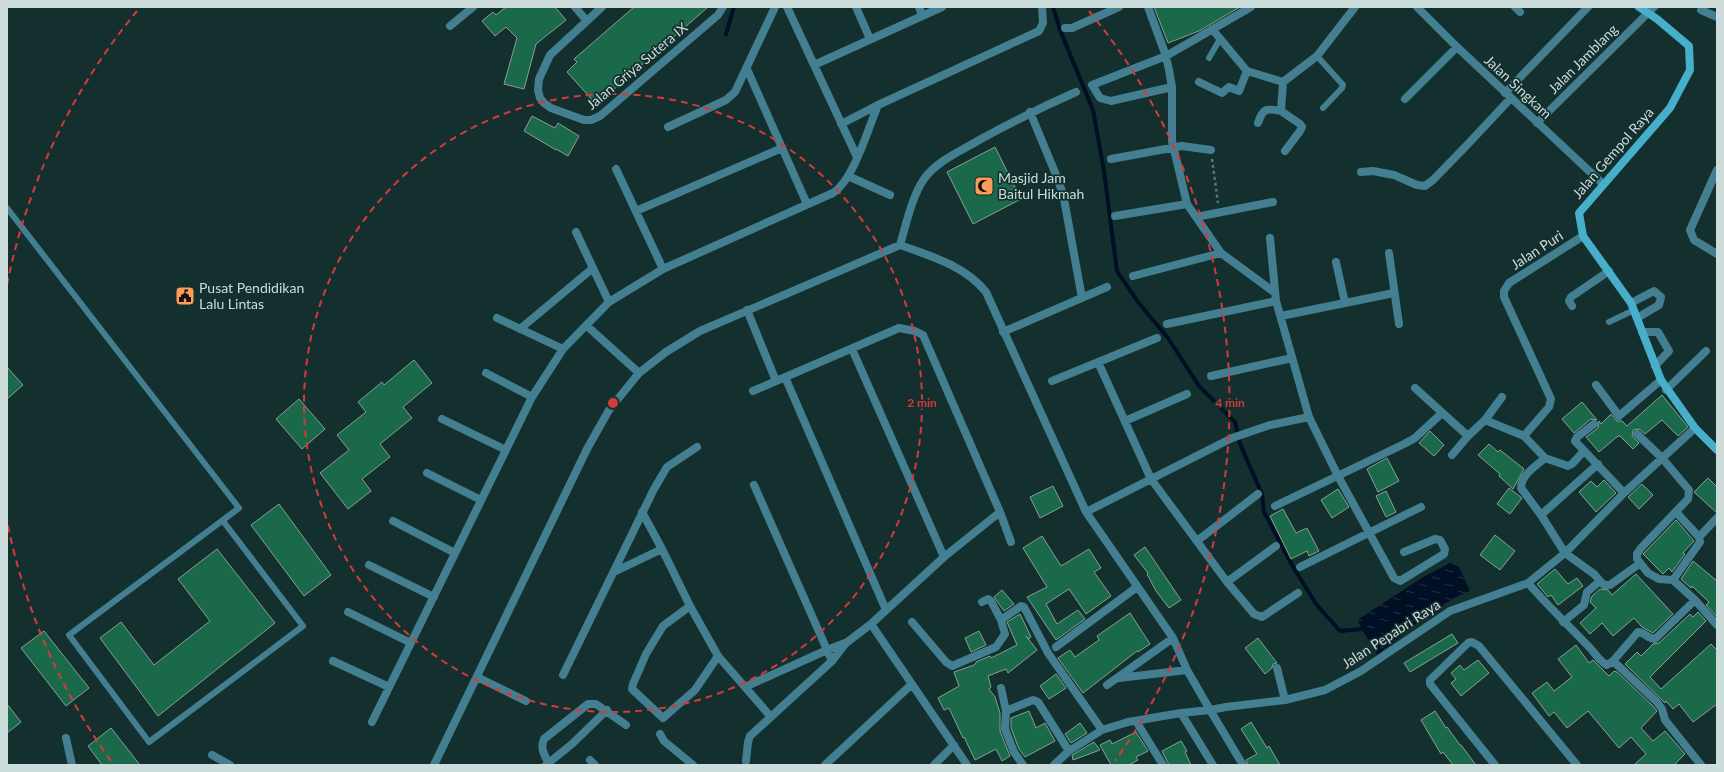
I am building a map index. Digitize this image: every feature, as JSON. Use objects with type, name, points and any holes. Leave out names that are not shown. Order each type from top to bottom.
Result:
[{"type":"street","points":[[450,26],[473,7]]},
{"type":"street","points":[[575,7],[586,20],[602,7]]},
{"type":"street","name":"Jalan Griya Sutera IX","points":[[586,20],[550,55],[539,79],[538,90],[540,98],[551,108],[584,120],[591,120],[600,116],[718,15],[723,7]]},
{"type":"street","points":[[668,127],[730,97],[735,92],[775,7]]},
{"type":"street","points":[[787,7],[857,157]]},
{"type":"street","points":[[856,7],[870,39]]},
{"type":"street","points":[[919,7],[922,15]]},
{"type":"street","points":[[814,65],[942,7]]},
{"type":"street","points":[[841,124],[878,105],[1039,32],[1044,23],[1042,7]]},
{"type":"street","points":[[1065,28],[1072,28],[1119,7]]},
{"type":"street","points":[[1148,7],[1166,56],[1172,87],[1173,148],[1186,204],[1221,253],[1274,292]]},
{"type":"street","points":[[1172,87],[1111,100],[1100,98],[1092,85],[1166,56],[1251,7]]},
{"type":"street","points":[[1281,111],[1283,82],[1317,56],[1355,7]]},
{"type":"street","name":"Jalan Singkam","points":[[1417,7],[1508,96],[1603,184]]},
{"type":"street","points":[[1361,172],[1373,171],[1394,175],[1417,185],[1425,186],[1448,165],[1588,7]]},
{"type":"street","name":"Jalan Gempol Raya","points":[[1639,7],[1651,10],[1689,46],[1690,70],[1670,108],[1579,213],[1583,236],[1609,271],[1634,310],[1655,366],[1666,390],[1695,428],[1717,450]]},
{"type":"street","name":"Jalan Jamblang","points":[[1538,123],[1651,10]]},
{"type":"street","points":[[1702,10],[1717,18]]},
{"type":"street","points":[[1212,29],[1247,72],[1283,82]]},
{"type":"street","points":[[1405,98],[1457,47]]},
{"type":"street","points":[[747,69],[807,204]]},
{"type":"street","points":[[1199,82],[1222,93],[1228,87],[1239,91],[1247,72]]},
{"type":"street","points":[[900,245],[917,193],[924,180],[933,169],[946,159],[1030,112],[1076,92]]},
{"type":"street","points":[[372,722],[532,397],[563,349],[609,302],[663,269],[833,193],[844,183],[848,176],[878,105]]},
{"type":"street","points":[[1258,123],[1260,115],[1268,108],[1281,111],[1300,124],[1302,127],[1300,131],[1285,151]]},
{"type":"street","points":[[1030,112],[1059,182],[1064,199],[1082,298]]},
{"type":"street","points":[[1111,159],[1188,146],[1211,150]]},
{"type":"street","points":[[636,211],[782,148]]},
{"type":"street","points":[[616,169],[663,269]]},
{"type":"street","points":[[1717,170],[1690,230],[1694,240],[1717,254]]},
{"type":"street","points":[[848,176],[890,195]]},
{"type":"street","points":[[1196,217],[1220,214],[1273,202]]},
{"type":"street","points":[[1115,216],[1186,204]]},
{"type":"street","points":[[576,232],[609,302]]},
{"type":"street","name":"Jalan Puri","points":[[1524,436],[1549,407],[1551,399],[1504,297],[1506,287],[1509,283],[1583,236]]},
{"type":"street","points":[[1270,238],[1274,266],[1274,292],[1309,417],[1338,476],[1394,578],[1400,581],[1444,554],[1445,549],[1440,540],[1435,539],[1404,552]]},
{"type":"street","points":[[434,765],[587,449],[609,410],[639,373],[666,352],[700,331],[900,245],[948,263],[977,281],[986,292],[1086,512],[1173,638],[1187,670],[1243,765]]},
{"type":"street","points":[[1132,276],[1221,253]]},
{"type":"street","points":[[1389,253],[1399,324]]},
{"type":"street","points":[[1336,262],[1345,303]]},
{"type":"street","points":[[520,329],[593,268]]},
{"type":"street","points":[[1572,306],[1569,301],[1571,297],[1609,271]]},
{"type":"street","points":[[1003,332],[1107,287]]},
{"type":"street","points":[[1281,316],[1394,293]]},
{"type":"street","points":[[1167,324],[1276,301]]},
{"type":"street","points":[[747,310],[776,381]]},
{"type":"street","points":[[497,318],[563,349]]},
{"type":"street","points":[[587,326],[639,373]]},
{"type":"street","points":[[753,390],[899,328],[915,331],[923,335],[1000,512],[1010,542]]},
{"type":"street","points":[[1642,332],[1658,332],[1669,351],[1655,366]]},
{"type":"street","points":[[1052,381],[1157,338]]},
{"type":"street","points":[[852,348],[944,557]]},
{"type":"street","points":[[1666,390],[1706,351]]},
{"type":"street","points":[[1211,376],[1292,358]]},
{"type":"street","points":[[1098,362],[1151,479],[1226,582],[1258,616],[1262,617],[1298,593]]},
{"type":"street","points":[[486,373],[532,397]]},
{"type":"street","points":[[785,377],[886,610]]},
{"type":"street","points":[[1596,385],[1620,416],[1661,380]]},
{"type":"street","points":[[1415,388],[1468,436]]},
{"type":"street","points":[[1126,421],[1187,394]]},
{"type":"street","points":[[1452,455],[1484,420],[1502,397]]},
{"type":"street","points":[[1275,506],[1415,438],[1442,413]]},
{"type":"street","points":[[1086,512],[1232,438],[1270,425],[1309,417]]},
{"type":"street","points":[[442,419],[506,450]]},
{"type":"street","points":[[1484,420],[1524,436],[1545,458],[1568,466],[1572,464],[1584,451]]},
{"type":"street","points":[[1594,424],[1577,437],[1575,441],[1624,493]]},
{"type":"street","name":"Jalan Pepabri Raya","points":[[1054,765],[1069,751],[1102,730],[1136,721],[1181,713],[1285,700],[1325,690],[1362,671],[1450,611],[1528,583],[1565,553],[1624,493],[1695,428]]},
{"type":"street","points":[[1637,434],[1662,458],[1690,490],[1688,499],[1641,548],[1637,554],[1639,564],[1653,577],[1673,580],[1695,600],[1717,625]]},
{"type":"street","points":[[563,675],[642,512],[667,467],[697,447]]},
{"type":"street","points":[[1545,458],[1528,472],[1521,483],[1523,493],[1541,515],[1565,553],[1594,574],[1600,582],[1607,586],[1639,564]]},
{"type":"street","points":[[1541,515],[1598,464]]},
{"type":"street","points":[[427,473],[481,500]]},
{"type":"street","points":[[754,485],[832,661]]},
{"type":"street","points":[[1197,541],[1258,494]]},
{"type":"street","points":[[1300,567],[1421,506]]},
{"type":"street","points":[[642,512],[690,606],[718,656],[771,717]]},
{"type":"street","points":[[746,761],[750,736],[832,661],[846,643],[871,624],[944,557],[1000,512]]},
{"type":"street","points":[[1673,580],[1700,542],[1699,537],[1676,512]]},
{"type":"street","points":[[1699,537],[1717,518]]},
{"type":"street","points":[[393,521],[455,553]]},
{"type":"street","points":[[1226,582],[1276,546]]},
{"type":"street","points":[[614,572],[662,549]]},
{"type":"street","points":[[369,565],[434,597]]},
{"type":"street","points":[[1563,622],[1584,605],[1587,592],[1600,582]]},
{"type":"street","points":[[1528,583],[1563,622],[1604,664],[1607,665],[1613,661],[1638,632],[1642,632],[1649,638],[1655,639],[1695,600]]},
{"type":"street","points":[[1056,648],[1137,587]]},
{"type":"street","points":[[912,622],[946,662],[952,666],[996,647],[1005,634],[1001,620],[991,601],[988,599],[982,602]]},
{"type":"street","points":[[690,606],[664,626],[646,654],[632,689],[663,718],[695,690],[718,656]]},
{"type":"street","points":[[1001,620],[1021,606],[1024,607],[1048,653],[1102,730]]},
{"type":"street","points":[[348,612],[412,643]]},
{"type":"street","points":[[871,624],[967,765]]},
{"type":"street","points":[[1107,685],[1173,638]]},
{"type":"street","points":[[1495,765],[1430,684],[1430,680],[1468,643],[1472,642],[1479,646],[1577,765]]},
{"type":"street","points":[[745,687],[846,643]]},
{"type":"street","points":[[333,661],[389,687]]},
{"type":"street","points":[[1613,661],[1657,702],[1662,709],[1665,720],[1701,765]]},
{"type":"street","points":[[1277,668],[1285,700]]},
{"type":"street","points":[[1118,678],[1187,670]]},
{"type":"street","points":[[476,677],[526,701]]},
{"type":"street","points":[[825,765],[912,684]]},
{"type":"street","points":[[1001,688],[1006,711],[1005,730],[1014,752],[1024,765]]},
{"type":"street","points":[[1006,711],[1032,700],[1038,702],[1069,751]]},
{"type":"street","points":[[607,710],[572,744],[547,764],[541,744],[544,739],[588,704],[596,704],[607,710],[626,725]]},
{"type":"street","points":[[1181,713],[1213,765]]},
{"type":"street","points":[[1136,721],[1163,765]]},
{"type":"street","points":[[660,734],[664,741],[694,765]]},
{"type":"street","points":[[66,738],[72,765]]},
{"type":"street","points":[[934,765],[954,745]]},
{"type":"street","points":[[212,755],[230,765]]},
{"type":"lane","points":[[1209,58],[1220,38]]},
{"type":"lane","points":[[1317,56],[1343,85],[1342,88],[1323,108]]},
{"type":"lane","points":[[7,208],[239,508],[69,635],[149,742],[303,626],[223,521]]},
{"type":"lane","points":[[1608,322],[1634,310]]},
{"type":"path","points":[[1211,150],[1220,214]]},
{"type":"water","points":[[1450,563],[1459,567],[1470,591],[1434,611],[1377,655],[1357,620],[1425,576]]},
{"type":"building","points":[[506,7],[555,7],[566,20],[536,44],[524,89],[504,84],[517,38],[506,27],[495,36],[482,21],[493,12],[496,15]]},
{"type":"building","points":[[634,7],[708,7],[611,92],[610,91],[595,103],[567,72],[577,62],[574,59]]},
{"type":"building","points":[[1154,7],[1240,7],[1199,31],[1168,43]]},
{"type":"building","points":[[532,116],[555,128],[558,123],[579,136],[568,156],[524,131]]},
{"type":"building","name":"Masjid Jam Baitul Hikmah","points":[[995,147],[1021,199],[973,224],[947,172]]},
{"type":"building","points":[[414,360],[432,383],[403,407],[412,418],[380,444],[390,457],[362,479],[371,491],[348,509],[320,473],[349,450],[337,435],[366,412],[358,402],[382,382],[384,385]]},
{"type":"building","points":[[7,367],[23,385],[7,399]]},
{"type":"building","points":[[1662,395],[1688,427],[1678,436],[1662,420],[1645,434],[1639,429],[1633,430],[1632,436],[1639,443],[1633,449],[1620,436],[1618,436],[1599,452],[1586,437],[1598,428],[1599,421],[1601,424],[1611,414],[1617,421],[1622,421],[1627,426]]},
{"type":"building","points":[[299,399],[325,429],[302,449],[276,419]]},
{"type":"building","points":[[1582,402],[1597,420],[1591,419],[1574,433],[1562,419]]},
{"type":"building","points":[[1430,431],[1444,445],[1434,456],[1419,443]]},
{"type":"building","points":[[1489,444],[1498,452],[1500,450],[1524,469],[1513,489],[1499,476],[1500,474],[1478,455]]},
{"type":"building","points":[[1387,458],[1399,481],[1378,492],[1367,469]]},
{"type":"building","points":[[1708,478],[1717,487],[1717,513],[1694,492]]},
{"type":"building","points":[[1604,480],[1616,493],[1596,512],[1579,492],[1591,481],[1597,487]]},
{"type":"building","points":[[1642,484],[1653,495],[1639,509],[1628,497]]},
{"type":"building","points":[[1053,486],[1063,506],[1040,518],[1030,497]]},
{"type":"building","points":[[1509,488],[1522,498],[1510,514],[1497,504]]},
{"type":"building","points":[[1338,489],[1349,507],[1332,518],[1321,500]]},
{"type":"building","points":[[1386,491],[1396,512],[1386,517],[1376,496]]},
{"type":"building","points":[[279,504],[331,575],[304,596],[251,525]]},
{"type":"building","points":[[1283,509],[1296,533],[1307,528],[1319,551],[1309,556],[1307,551],[1291,559],[1270,516]]},
{"type":"building","points":[[1676,520],[1694,541],[1683,553],[1685,554],[1672,572],[1669,568],[1663,574],[1643,554]]},
{"type":"building","points":[[1495,535],[1515,551],[1500,570],[1480,555]]},
{"type":"building","points":[[1042,536],[1061,566],[1089,549],[1101,568],[1094,572],[1111,596],[1086,614],[1069,589],[1046,604],[1057,624],[1078,610],[1085,619],[1056,640],[1027,597],[1047,587],[1023,548]]},
{"type":"building","points":[[1145,547],[1181,600],[1169,608],[1156,591],[1147,574],[1148,573],[1134,555]]},
{"type":"building","points":[[217,549],[275,623],[158,716],[100,638],[121,622],[154,665],[210,621],[178,579]]},
{"type":"building","points":[[1693,561],[1717,581],[1717,617],[1706,605],[1709,602],[1692,586],[1691,588],[1681,579]]},
{"type":"building","points":[[1555,569],[1568,584],[1577,578],[1583,586],[1558,605],[1551,595],[1548,597],[1537,584]]},
{"type":"building","points":[[1636,574],[1673,614],[1653,633],[1642,627],[1634,618],[1613,636],[1602,623],[1590,634],[1580,623],[1596,608],[1590,602],[1592,596],[1600,589],[1608,590],[1612,595]]},
{"type":"building","points":[[1002,590],[1014,604],[1004,611],[994,597]]},
{"type":"building","points":[[1698,612],[1706,621],[1650,677],[1661,689],[1711,644],[1717,650],[1717,704],[1693,722],[1679,704],[1673,709],[1625,664],[1637,652],[1641,656],[1653,644],[1659,643],[1690,614],[1693,617]]},
{"type":"building","points":[[1130,613],[1150,644],[1138,652],[1137,651],[1083,693],[1058,658],[1070,650],[1075,657],[1099,640],[1097,636]]},
{"type":"building","points":[[1020,614],[1031,637],[1029,639],[1026,636],[1037,650],[1008,673],[1006,669],[988,676],[991,687],[989,689],[995,697],[1000,713],[1000,731],[1010,756],[1002,761],[996,749],[975,760],[949,708],[944,710],[938,698],[959,686],[954,672],[974,665],[976,662],[990,656],[991,658],[1017,645],[1007,622]]},
{"type":"building","points":[[44,631],[89,688],[66,706],[21,648]]},
{"type":"building","points":[[979,631],[986,645],[971,652],[965,638]]},
{"type":"building","points":[[1452,634],[1458,643],[1410,672],[1404,663]]},
{"type":"building","points":[[1258,638],[1277,663],[1273,664],[1272,668],[1265,674],[1245,648]]},
{"type":"building","points":[[1576,645],[1589,663],[1593,660],[1609,676],[1614,671],[1617,672],[1653,706],[1657,711],[1641,728],[1653,741],[1665,731],[1685,754],[1674,765],[1634,765],[1646,754],[1631,737],[1619,748],[1588,711],[1567,728],[1554,712],[1549,716],[1532,693],[1547,682],[1554,691],[1572,677],[1558,659]]},
{"type":"building","points":[[1478,660],[1489,673],[1461,696],[1451,683],[1456,679],[1451,673],[1460,665],[1464,670]]},
{"type":"building","points":[[1056,674],[1066,688],[1049,699],[1040,686]]},
{"type":"building","points":[[7,704],[21,722],[7,733]]},
{"type":"building","points":[[1029,711],[1036,728],[1045,723],[1055,741],[1025,757],[1019,749],[1011,728],[1011,718]]},
{"type":"building","points":[[1435,711],[1446,728],[1447,727],[1476,765],[1453,765],[1443,752],[1441,754],[1421,720]]},
{"type":"building","points":[[1251,722],[1267,748],[1269,746],[1280,765],[1248,765],[1246,760],[1257,754],[1241,729]]},
{"type":"building","points":[[1080,723],[1087,733],[1071,743],[1065,734]]},
{"type":"building","points":[[111,728],[140,765],[102,765],[88,746]]},
{"type":"building","points":[[1136,732],[1148,751],[1136,757],[1138,760],[1129,765],[1111,765],[1100,745],[1110,740],[1112,744]]},
{"type":"building","points":[[1181,741],[1187,751],[1185,752],[1191,765],[1169,765],[1162,751]]},
{"type":"building","points":[[1094,742],[1100,750],[1073,760],[1072,755]]},
{"type":"waterway","points":[[726,34],[734,7]]},
{"type":"waterway","points":[[1053,7],[1060,30],[1093,110],[1104,171],[1117,271],[1138,302],[1168,338],[1199,386],[1235,422],[1240,444],[1262,494],[1264,512],[1292,565],[1316,604],[1340,631],[1363,629]]},
{"type":"place","name":"Masjid Jam Baitul Hikmah","points":[[984,186]]},
{"type":"place","name":"Pusat Pendidikan Lalu Lintas","points":[[185,296]]}]
